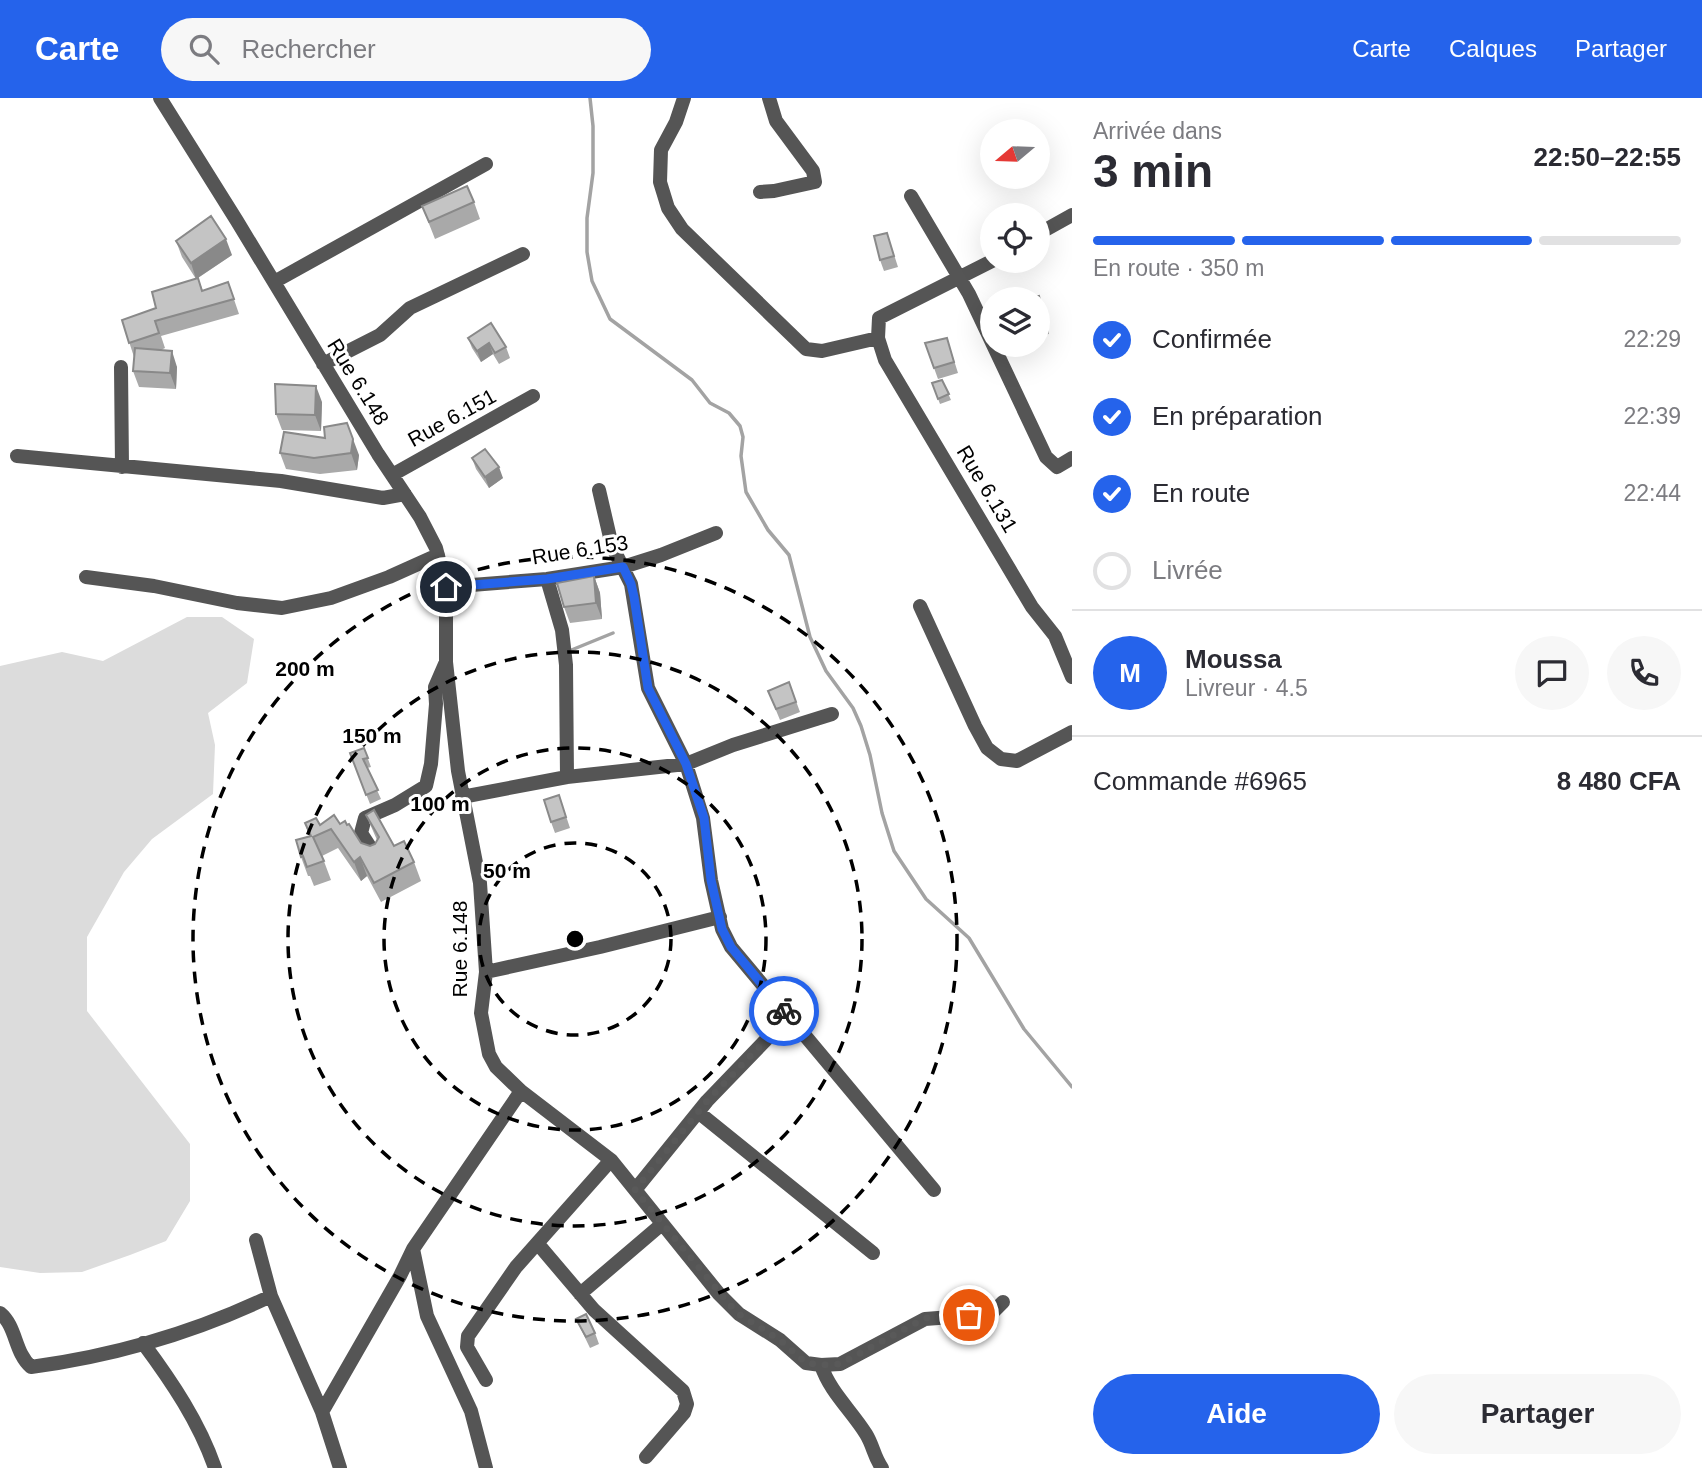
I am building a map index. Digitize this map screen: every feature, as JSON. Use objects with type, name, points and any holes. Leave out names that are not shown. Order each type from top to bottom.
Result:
[{"type":"street","name":"Rue 6.148","points":[[160,98],[392,475],[430,532],[438,555],[446,587],[446,662],[462,797],[481,883],[486,972],[481,1013],[489,1054],[496,1068],[611,1160],[719,1294],[739,1314],[780,1340],[806,1363],[821,1365]]},
{"type":"street","points":[[684,98],[676,122],[660,150],[660,182],[668,208],[682,229],[806,349],[822,351],[878,338]]},
{"type":"street","points":[[760,192],[815,182],[813,171],[776,121],[769,98]]},
{"type":"street","points":[[274,282],[486,164]]},
{"type":"street","points":[[911,196],[959,277],[1046,457],[1057,467],[1072,458]]},
{"type":"street","points":[[1050,227],[1072,215]]},
{"type":"street","points":[[323,364],[380,335],[410,308],[523,254]]},
{"type":"street","points":[[959,277],[980,267]]},
{"type":"street","name":"Rue 6.131","points":[[959,277],[879,318],[878,338],[886,360],[1032,607],[1055,636],[1072,677]]},
{"type":"street","points":[[121,367],[122,467]]},
{"type":"street","name":"Rue 6.151","points":[[392,475],[533,397]]},
{"type":"street","points":[[18,456],[281,481],[383,498],[405,494]]},
{"type":"street","points":[[599,490],[611,546],[631,584],[648,688],[686,764],[704,818],[711,880],[722,929],[731,947],[934,1190]]},
{"type":"street","name":"Rue 6.153","points":[[446,587],[547,579],[623,567],[716,533]]},
{"type":"street","points":[[86,577],[282,608],[331,598],[389,577],[438,555]]},
{"type":"street","points":[[547,579],[562,630],[566,665],[567,777]]},
{"type":"street","points":[[920,606],[987,748],[1001,759],[1017,761],[1072,732]]},
{"type":"street","points":[[376,856],[361,833],[365,818],[395,805],[426,786],[431,764],[435,687],[446,662]]},
{"type":"street","points":[[462,797],[567,777],[686,764],[724,748],[832,714]]},
{"type":"street","points":[[486,972],[651,936],[720,917]]},
{"type":"street","points":[[635,1190],[698,1112],[789,1016]]},
{"type":"street","points":[[322,1412],[413,1249],[522,1091]]},
{"type":"street","points":[[698,1112],[873,1253]]},
{"type":"street","points":[[486,1380],[467,1347],[468,1336],[516,1267],[611,1160]]},
{"type":"street","points":[[580,1294],[663,1224]]},
{"type":"street","points":[[256,1240],[271,1296],[322,1412],[340,1468]]},
{"type":"street","points":[[538,1244],[580,1294],[683,1391],[687,1404],[684,1413],[646,1457]]},
{"type":"street","points":[[413,1249],[427,1316],[471,1412],[486,1468]]},
{"type":"street","points":[[0,1313],[6,1318],[22,1359],[31,1367],[83,1360],[143,1343],[231,1315],[271,1296]]},
{"type":"street","points":[[882,1468],[867,1436],[825,1379],[821,1365],[840,1364],[925,1318],[991,1314],[1003,1301]]},
{"type":"street","points":[[143,1343],[174,1385],[210,1453],[215,1468]]},
{"type":"shaded area","points":[[187,617],[222,617],[254,639],[247,683],[208,713],[215,745],[213,794],[152,839],[124,872],[87,937],[87,1011],[190,1144],[190,1201],[166,1241],[82,1272],[40,1273],[0,1267],[0,666],[62,652],[103,661]]},
{"type":"building","points":[[467,186],[474,202],[429,222],[422,206]]},
{"type":"building","points":[[211,216],[226,239],[191,263],[176,241]]},
{"type":"building","points":[[887,233],[894,256],[880,260],[874,236]]},
{"type":"building","points":[[198,278],[202,291],[228,282],[234,299],[155,321],[159,333],[129,343],[122,320],[156,308],[152,292]]},
{"type":"building","points":[[491,323],[506,347],[495,353],[489,343],[477,351],[468,338]]},
{"type":"building","points":[[947,338],[954,362],[934,368],[925,343]]},
{"type":"building","points":[[135,348],[172,351],[170,373],[133,371]]},
{"type":"building","points":[[942,380],[949,394],[938,399],[932,383]]},
{"type":"building","points":[[275,384],[316,386],[315,415],[276,414]]},
{"type":"building","points":[[347,423],[353,439],[351,453],[314,458],[280,453],[284,432],[325,438],[324,427]]},
{"type":"building","points":[[485,449],[499,467],[485,477],[472,458]]},
{"type":"building","points":[[594,576],[596,603],[564,607],[557,583]]},
{"type":"building","points":[[789,682],[796,702],[776,709],[768,691]]},
{"type":"building","points":[[364,748],[368,758],[363,759],[378,790],[366,795],[350,753]]},
{"type":"building","points":[[559,795],[566,817],[551,822],[544,800]]},
{"type":"building","points":[[374,810],[394,846],[404,841],[414,862],[374,883],[360,857],[354,862],[331,829],[313,837],[324,861],[307,867],[296,840],[311,836],[305,823],[316,818],[320,825],[334,815],[340,824],[345,821],[349,824],[361,843],[370,846],[375,844],[379,837],[366,815]]},
{"type":"building","points":[[586,1314],[595,1333],[586,1337],[576,1319]]},
{"type":"waterway","points":[[590,98],[593,173],[587,218],[587,252],[592,281],[610,319],[692,380],[710,403],[729,413],[740,426],[746,492],[768,530],[789,555],[810,637],[826,671],[853,708],[861,726],[894,851],[926,899],[969,938],[1024,1029],[1072,1087]]},
{"type":"waterway","points":[[569,651],[613,633]]},
{"type":"way so far","points":[[784,1011],[789,1016],[707,1101],[635,1190],[719,1294],[739,1314],[780,1340],[806,1363],[840,1364],[925,1318],[969,1315]]},
{"type":"route","points":[[446,587],[547,579],[623,567],[634,597],[648,688],[686,764],[704,818],[711,880],[722,929],[731,947],[784,1011]]}]
